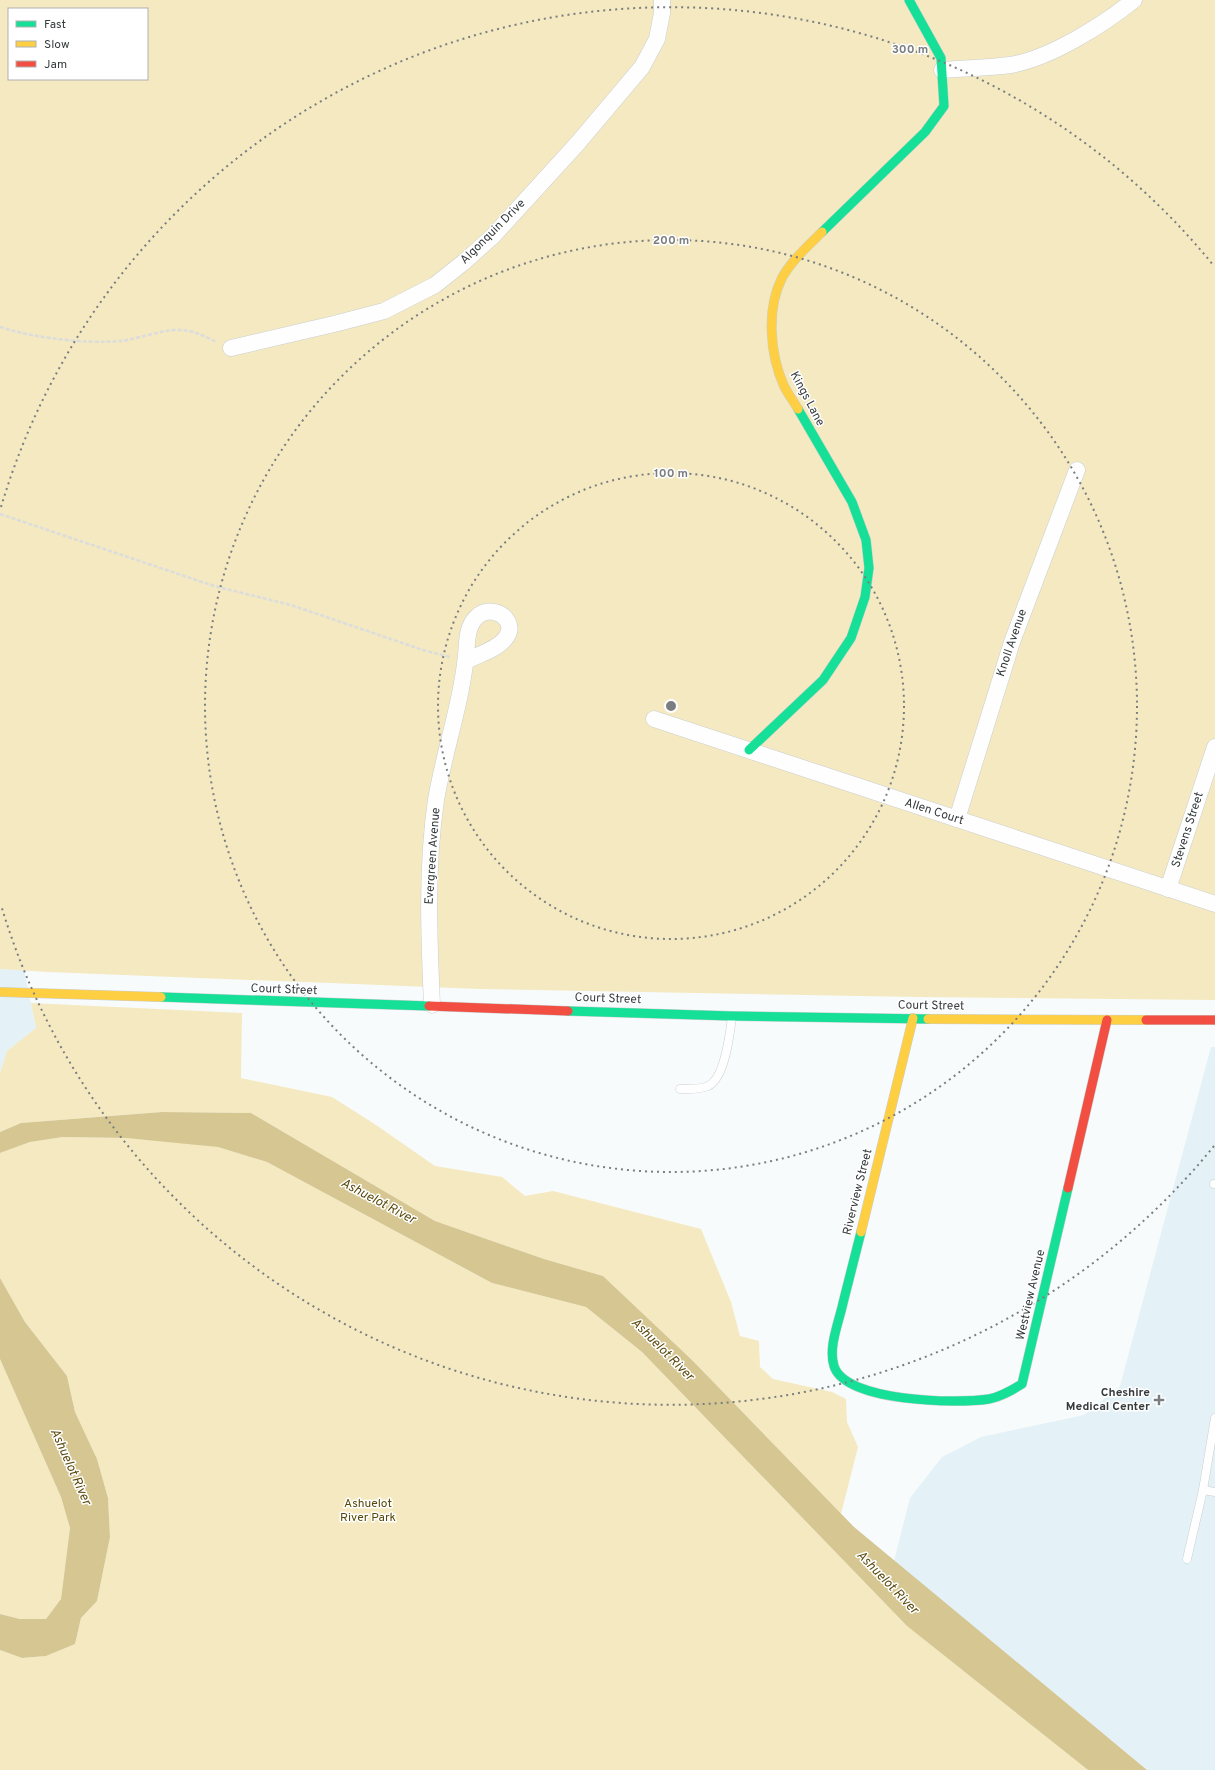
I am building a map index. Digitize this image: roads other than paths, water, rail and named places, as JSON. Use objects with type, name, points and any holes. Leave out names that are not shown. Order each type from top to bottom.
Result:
[{"type":"street","name":"Algonquin Drive","points":[[231,348],[384,311],[435,285],[464,262],[494,236],[577,144],[642,67],[657,39],[662,13],[662,0]]},
{"type":"street","name":"Kings Lane","points":[[749,750],[823,680],[851,638],[865,597],[869,568],[866,540],[852,502],[784,385],[776,361],[772,331],[773,303],[782,278],[804,250],[934,122],[944,106],[941,58],[909,0]]},
{"type":"street","points":[[942,70],[1010,65],[1046,53],[1106,22],[1134,0]]},
{"type":"street","name":"Knoll Avenue","points":[[957,819],[1012,642],[1077,470]]},
{"type":"street","name":"Evergreen Avenue","points":[[432,1005],[428,938],[432,831],[437,798],[466,661]]},
{"type":"street","name":"Allen Court","points":[[654,719],[1215,904]]},
{"type":"street","name":"Stevens Street","points":[[1168,889],[1215,747]]},
{"type":"street","name":"Court Street","points":[[0,992],[732,1016],[1215,1020]]},
{"type":"street","name":"Riverview Street","points":[[836,1371],[833,1358],[834,1342],[913,1018]]},
{"type":"street","name":"Westview Avenue","points":[[836,1371],[852,1385],[866,1390],[925,1402],[966,1402],[989,1399],[1008,1392],[1022,1384],[1107,1020]]},
{"type":"lane","points":[[680,1089],[704,1088],[710,1086],[717,1078],[730,1039],[732,1016]]},
{"type":"lane","points":[[1187,1559],[1203,1490],[1215,1418]]},
{"type":"lane","points":[[1203,1490],[1215,1492]]},
{"type":"water","name":"Ashuelot River","points":[[162,1112],[251,1113],[435,1221],[544,1259],[603,1276],[692,1360],[854,1527],[1147,1770],[1088,1770],[907,1626],[642,1352],[586,1307],[492,1283],[267,1162],[218,1147],[126,1138],[63,1137],[30,1142],[0,1153],[0,1132],[21,1123]]},
{"type":"water","name":"Ashuelot River","points":[[0,1278],[25,1322],[67,1376],[75,1412],[97,1459],[108,1498],[110,1537],[97,1601],[81,1618],[75,1644],[46,1656],[22,1658],[0,1650],[0,1614],[20,1619],[46,1619],[61,1599],[70,1528],[61,1497],[0,1359]]},
{"type":"place","name":"Cheshire Medical Center","points":[[1159,1400]]},
{"type":"park label","name":"Ashuelot River Park","points":[[368,1511]]}]
